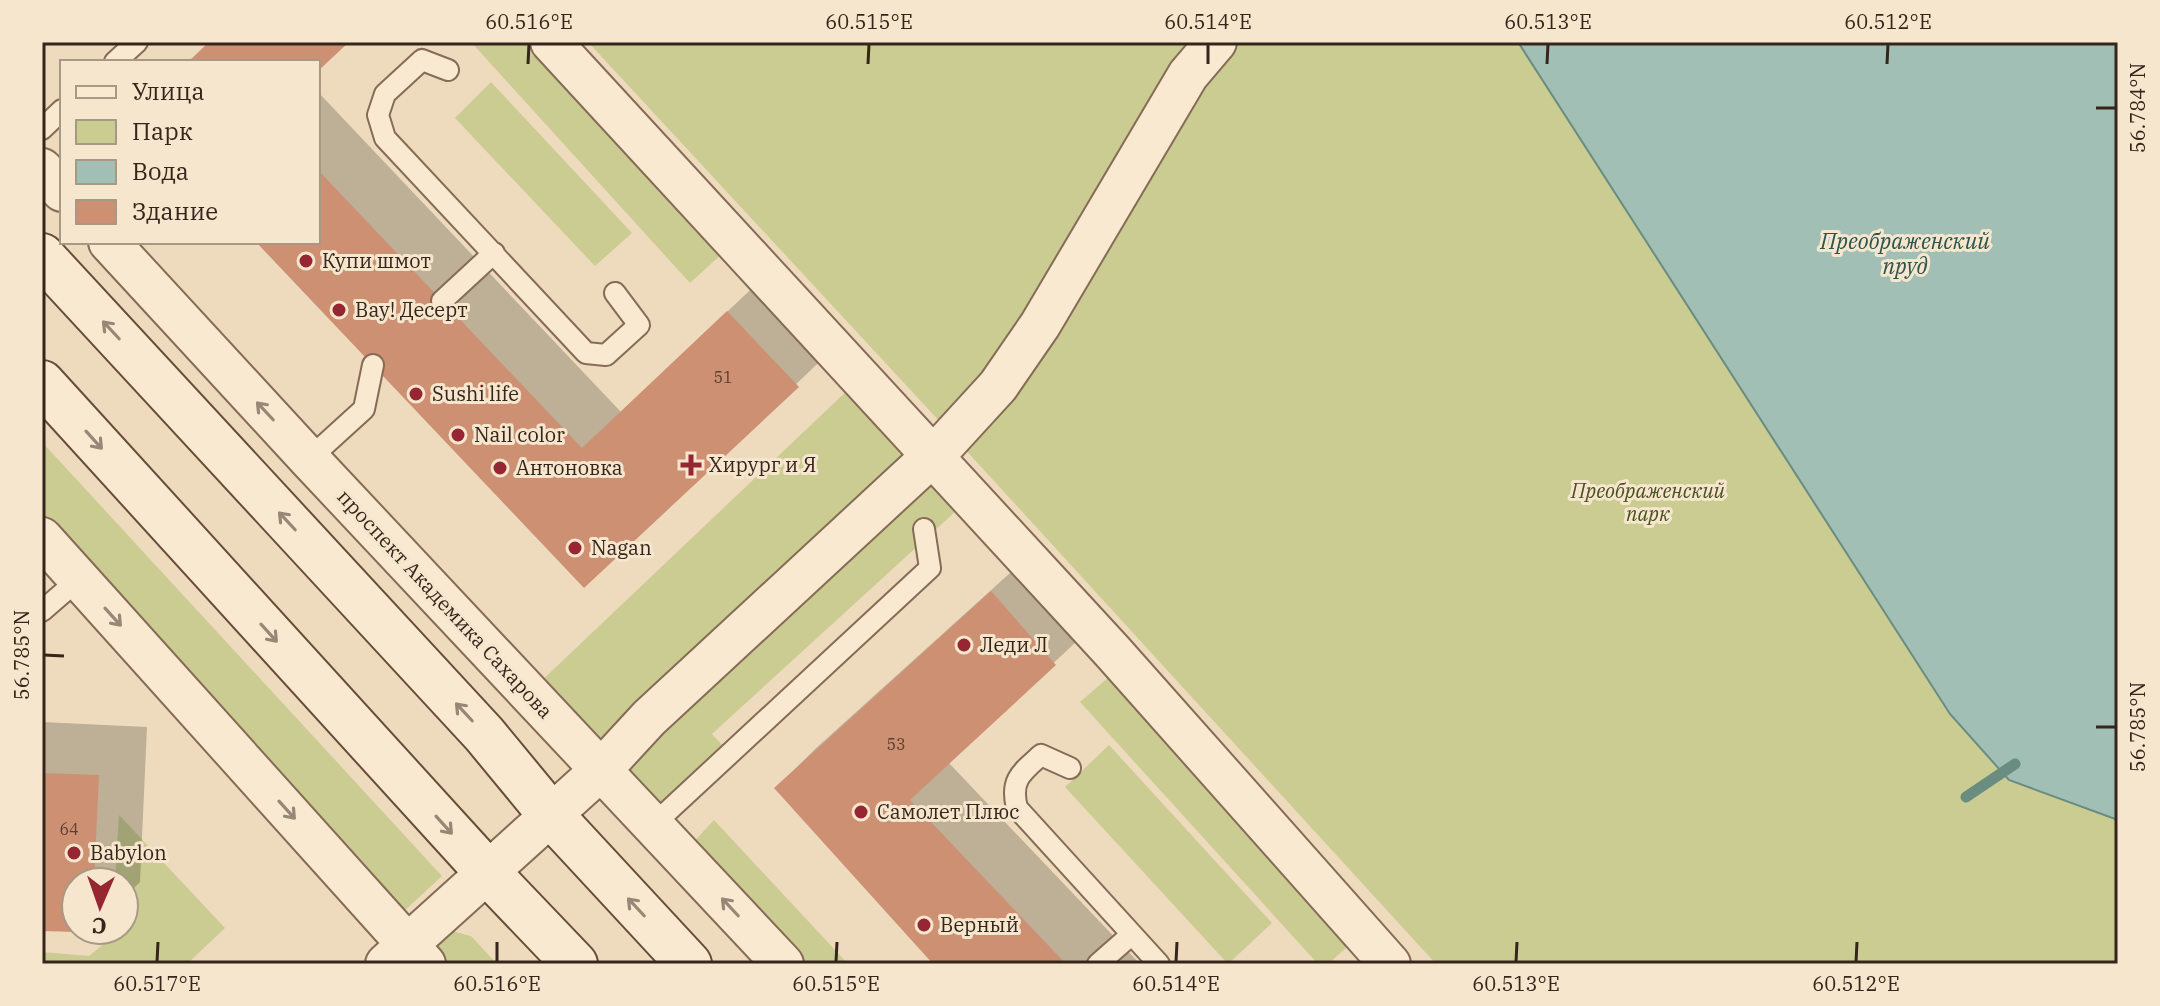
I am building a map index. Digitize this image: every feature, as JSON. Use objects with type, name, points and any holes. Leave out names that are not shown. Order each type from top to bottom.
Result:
[{"type":"main road","points":[[42,256],[484,734],[550,814],[689,964]]},
{"type":"main road","points":[[42,383],[489,874],[575,964]]},
{"type":"street","points":[[551,42],[1112,651],[1390,964]]},
{"type":"street","points":[[42,538],[407,958],[550,814],[601,770],[649,718],[932,454],[989,396],[1040,325],[1188,75],[1216,42]]},
{"type":"street","points":[[42,169],[60,189]]},
{"type":"street","name":"проспект Академика Сахарова","points":[[111,244],[783,964]]},
{"type":"lane","points":[[117,60],[137,42]]},
{"type":"lane","points":[[448,70],[422,60],[385,94],[378,115],[385,138],[586,353],[606,355],[639,325],[615,293]]},
{"type":"lane","points":[[42,129],[60,112]]},
{"type":"lane","points":[[442,301],[494,253]]},
{"type":"lane","points":[[309,459],[364,409],[373,365]]},
{"type":"lane","points":[[654,824],[930,568],[924,529]]},
{"type":"lane","points":[[42,611],[79,579]]},
{"type":"lane","points":[[1070,768],[1041,755],[1018,776],[1013,793],[1017,808],[1159,964]]},
{"type":"lane","points":[[1098,964],[1131,935]]},
{"type":"green space","points":[[471,42],[527,42],[724,252],[690,283]]},
{"type":"green space","name":"Преображенский парк","points":[[588,42],[2118,42],[2118,964],[1436,964]]},
{"type":"green space","points":[[491,82],[632,233],[595,266],[455,118]]},
{"type":"green space","points":[[853,385],[967,501],[712,734],[723,746],[655,810],[536,686]]},
{"type":"green space","points":[[42,442],[442,876],[402,913],[42,523]]},
{"type":"green space","points":[[1110,676],[1356,939],[1328,964],[1318,964],[1080,702]]},
{"type":"green space","points":[[1109,745],[1272,923],[1228,964],[1065,787]]},
{"type":"green space","points":[[119,815],[225,928],[187,964],[42,964],[42,952],[89,956],[101,946],[140,946],[140,866],[116,866]]},
{"type":"green space","points":[[714,820],[848,964],[803,964],[691,845]]},
{"type":"green space","points":[[448,930],[471,936],[497,964],[446,964],[431,948]]},
{"type":"water","name":"Преображенский пруд","points":[[1518,42],[2118,42],[2118,820],[2009,780],[1950,714]]},
{"type":"building","points":[[209,42],[349,42],[320,69],[320,60],[190,60]]},
{"type":"building","points":[[320,172],[582,448],[727,311],[799,387],[584,588],[258,244],[320,244]]},
{"type":"building","points":[[991,591],[1056,665],[910,800],[1066,964],[933,964],[774,788]]},
{"type":"building","points":[[42,773],[99,775],[95,866],[60,866],[60,932],[42,931]]},
{"type":"waterway","points":[[1966,797],[2015,764]]},
{"type":"place","name":"Купи шмот","points":[[306,261]]},
{"type":"place","name":"Вау! Десерт","points":[[339,310]]},
{"type":"place","name":"Sushi life","points":[[416,394]]},
{"type":"place","name":"Nail color","points":[[458,435]]},
{"type":"place","name":"Хирург и Я","points":[[691,465]]},
{"type":"place","name":"Антоновка","points":[[500,468]]},
{"type":"place","name":"Nagan","points":[[575,548]]},
{"type":"place","name":"Леди Л","points":[[964,645]]},
{"type":"place","name":"Самолет Плюс","points":[[861,812]]},
{"type":"place","name":"Babylon","points":[[74,853]]},
{"type":"place","name":"Верный","points":[[924,925]]}]
